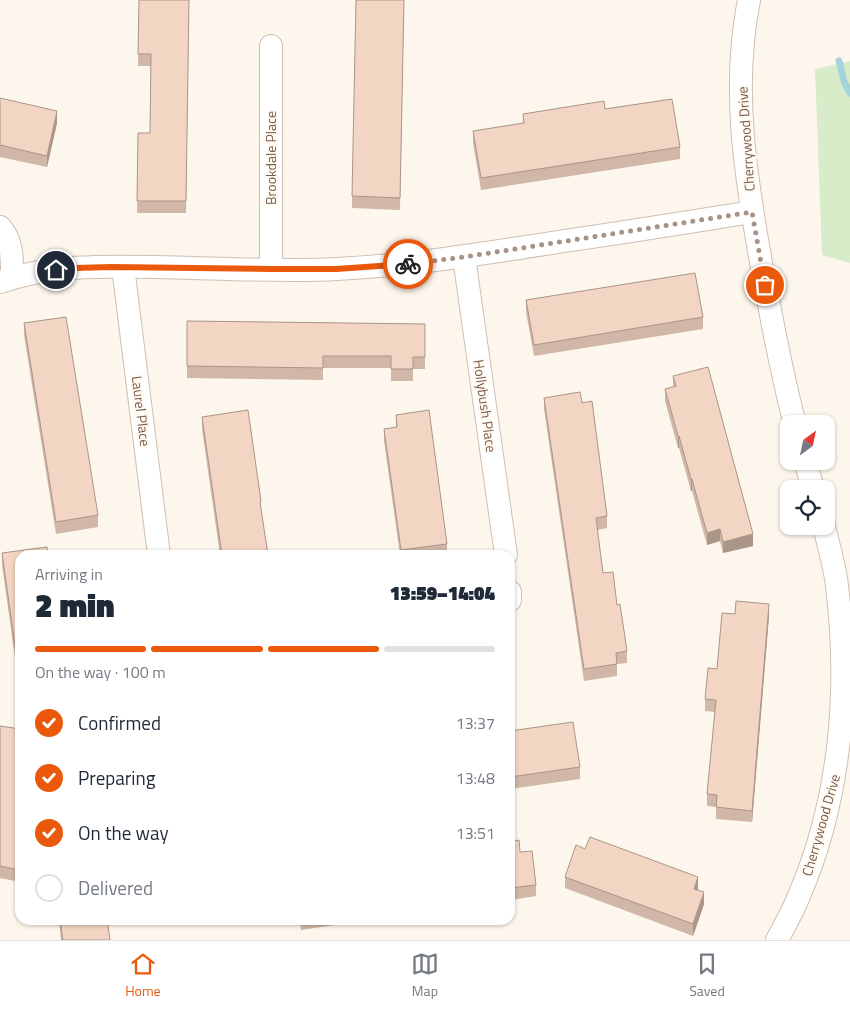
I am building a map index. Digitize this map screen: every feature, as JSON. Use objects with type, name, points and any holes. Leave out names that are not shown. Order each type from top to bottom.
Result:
[{"type":"street","name":"Cherrywood Drive","points":[[749,0],[740,88],[743,141],[752,212],[778,358],[793,415]]},
{"type":"street","name":"Brookdale Place","points":[[271,46],[271,269]]},
{"type":"street","points":[[0,227],[8,240],[12,253],[6,280],[33,273],[75,268],[336,269],[408,264],[752,212]]},
{"type":"street","name":"Hollybush Place","points":[[464,257],[505,550]]},
{"type":"street","name":"Laurel Place","points":[[123,267],[158,550]]},
{"type":"street","name":"Cherrywood Drive","points":[[777,940],[799,897],[816,850],[833,789],[841,741],[844,690],[843,638],[836,578],[826,535]]},
{"type":"green space","points":[[850,61],[850,263],[822,255],[815,69]]},
{"type":"building","points":[[139,0],[189,0],[186,201],[137,201],[138,133],[150,133],[151,54],[138,54]]},
{"type":"building","points":[[356,0],[404,0],[400,198],[352,196]]},
{"type":"building","points":[[0,98],[57,111],[47,156],[0,145]]},
{"type":"building","points":[[672,99],[680,147],[481,178],[473,131],[524,123],[523,114],[604,101],[605,109]]},
{"type":"building","points":[[695,273],[703,317],[534,345],[526,300]]},
{"type":"building","points":[[66,317],[98,515],[56,522],[24,323]]},
{"type":"building","points":[[187,321],[425,324],[425,357],[413,357],[413,369],[391,369],[391,356],[323,356],[323,368],[187,366]]},
{"type":"building","points":[[708,367],[753,534],[723,542],[720,529],[707,533],[665,389],[676,386],[673,376]]},
{"type":"building","points":[[580,392],[582,403],[592,401],[607,516],[596,518],[603,573],[613,572],[617,605],[620,604],[627,651],[616,653],[617,664],[584,669],[544,398]]},
{"type":"building","points":[[248,410],[267,550],[221,550],[202,417]]},
{"type":"building","points":[[429,410],[447,544],[401,550],[384,429],[397,427],[396,415]]},
{"type":"building","points":[[47,547],[47,550],[24,550]]},
{"type":"building","points":[[15,551],[15,645],[2,553]]},
{"type":"building","points":[[736,601],[769,604],[752,811],[716,807],[717,795],[707,794],[716,700],[705,699],[708,668],[717,669],[722,613],[735,614]]},
{"type":"building","points":[[573,722],[580,767],[515,776],[515,730]]},
{"type":"building","points":[[0,726],[15,728],[15,869],[0,866]]},
{"type":"building","points":[[590,837],[698,877],[694,889],[704,892],[693,924],[565,877],[576,845],[585,849]]},
{"type":"building","points":[[519,840],[520,852],[532,851],[536,885],[515,887],[515,841]]},
{"type":"building","points":[[61,925],[108,925],[110,940],[63,940]]},
{"type":"waterway","points":[[839,61],[844,81],[850,93]]},
{"type":"way so far","points":[[408,264],[752,212],[765,285]]},
{"type":"route","points":[[56,270],[111,267],[336,269],[408,264]]}]
